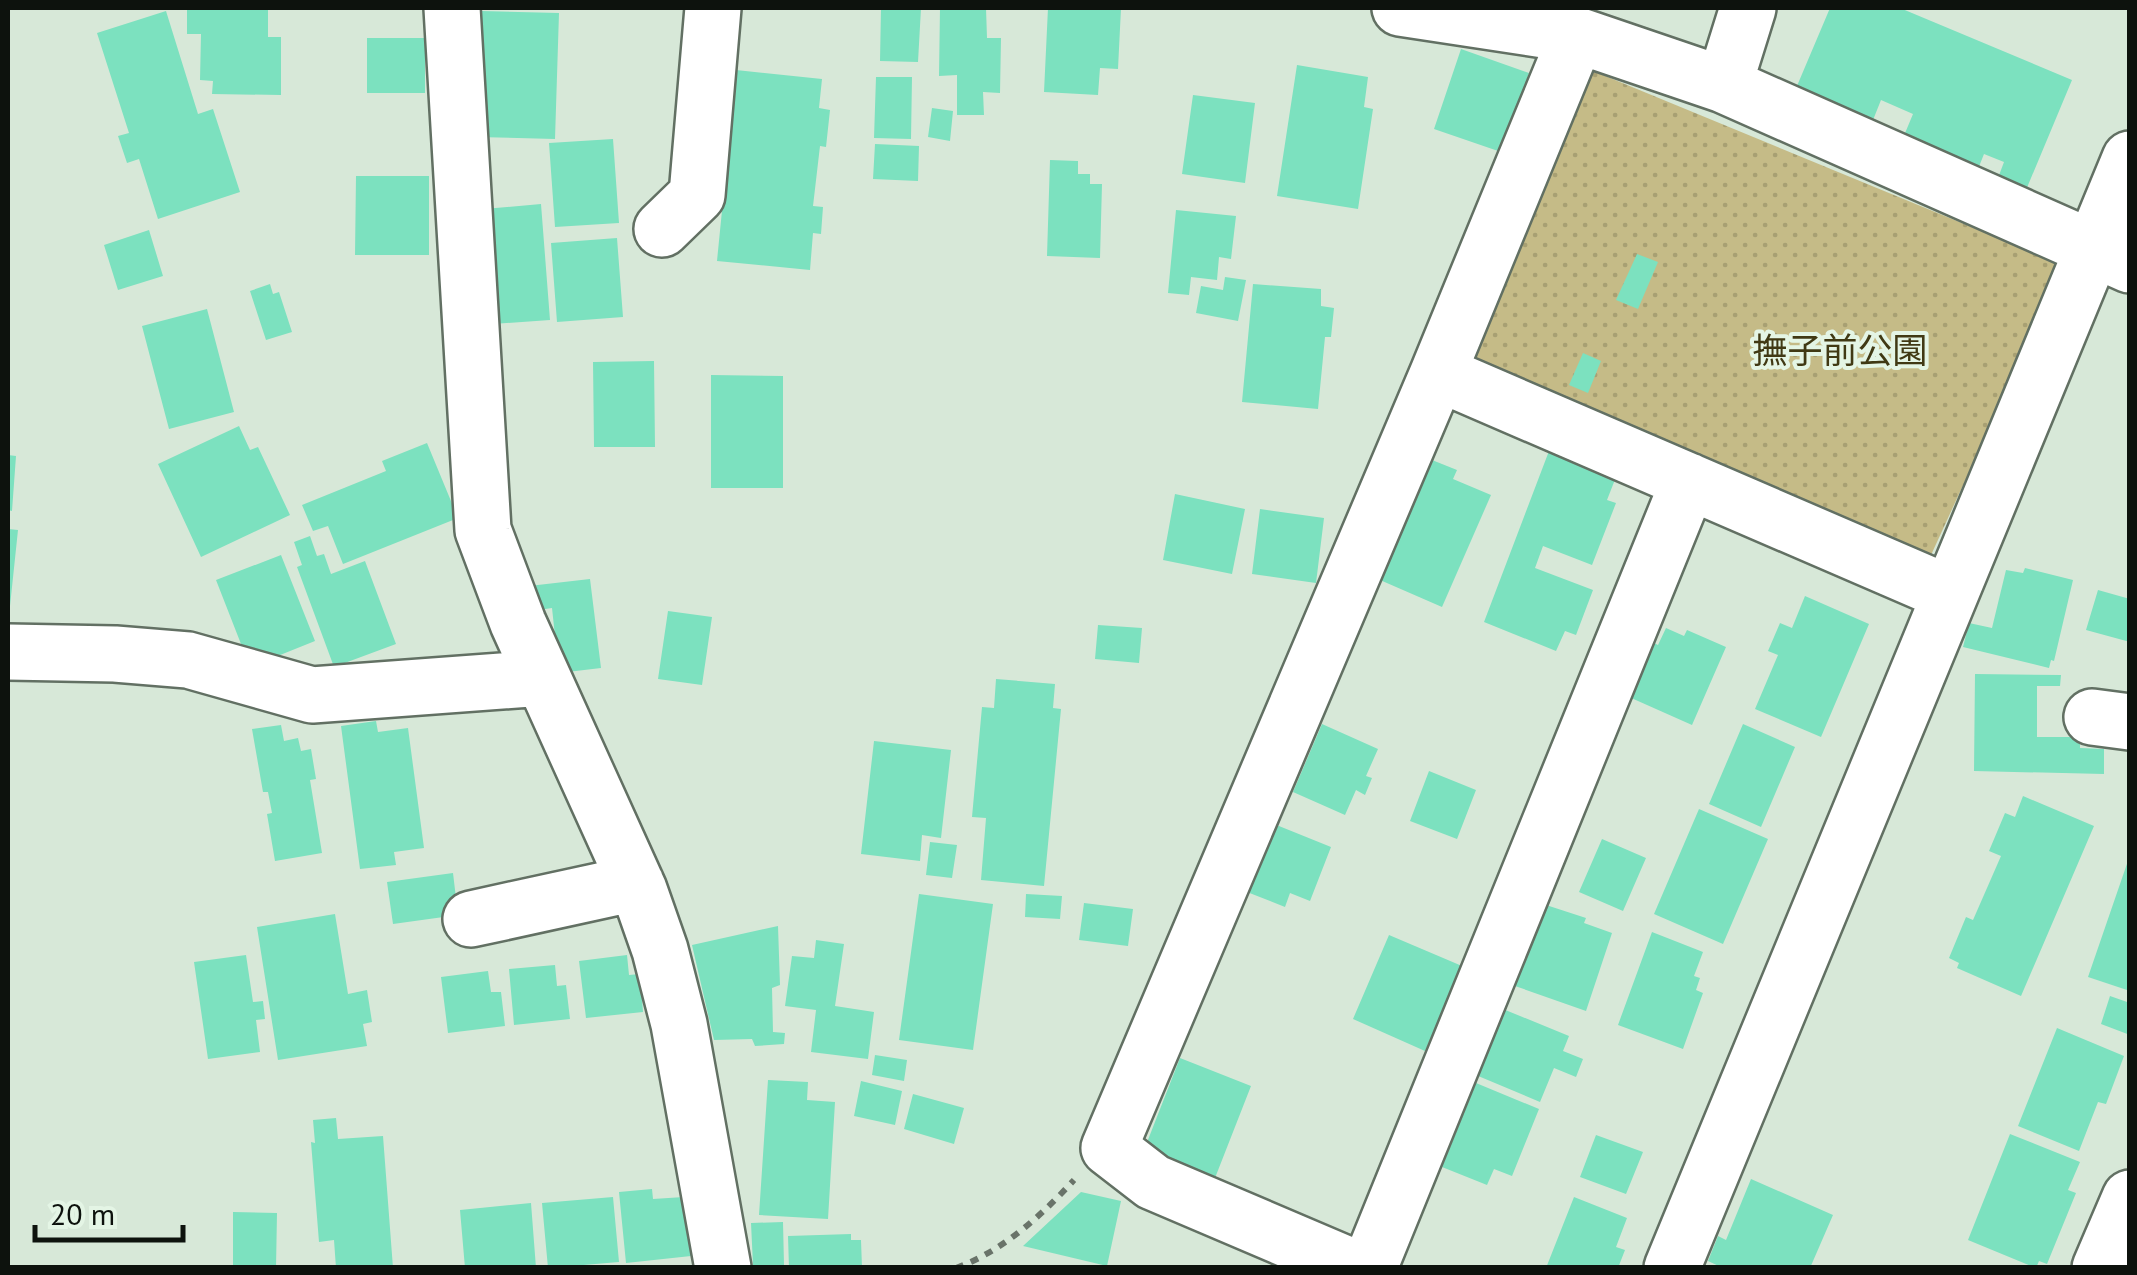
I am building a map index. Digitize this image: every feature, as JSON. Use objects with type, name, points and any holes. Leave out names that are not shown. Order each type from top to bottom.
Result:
[{"type":"street","points":[[452,8],[483,530],[543,678],[636,883],[660,950],[679,1024],[722,1268]]},
{"type":"street","points":[[662,229],[697,195],[713,8]]},
{"type":"street","points":[[1400,8],[1577,35],[1724,85],[2111,257]]},
{"type":"street","points":[[1724,85],[1748,8]]},
{"type":"street","points":[[1355,1268],[1153,1182],[1109,1148],[1577,35]]},
{"type":"street","points":[[1672,1268],[1948,593],[2111,257],[2130,159]]},
{"type":"street","points":[[1438,373],[1948,593]]},
{"type":"street","points":[[1369,1268],[1689,482]]},
{"type":"street","points":[[8,652],[188,660],[312,695],[543,678]]},
{"type":"street","points":[[471,918],[636,883]]},
{"type":"street","points":[[2100,1268],[2130,1198]]},
{"type":"path","points":[[956,1268],[1034,1221],[1093,1158],[1109,1148]]},
{"type":"green space","name":"撫子前公園","points":[[1586,68],[2064,265],[1926,566],[1464,368]]},
{"type":"building","points":[[187,8],[268,8],[268,37],[281,37],[281,95],[212,94],[213,81],[200,80],[201,34],[187,34]]},
{"type":"building","points":[[881,8],[921,8],[918,62],[880,61]]},
{"type":"building","points":[[940,8],[986,8],[987,38],[1001,38],[1000,93],[983,92],[984,115],[957,115],[957,75],[939,76]]},
{"type":"building","points":[[1048,8],[1121,8],[1118,69],[1100,68],[1098,95],[1044,92]]},
{"type":"building","points":[[1830,8],[1900,8],[2072,80],[2026,190],[1998,178],[2004,162],[1984,154],[1978,169],[1903,138],[1913,114],[1881,100],[1871,125],[1794,93]]},
{"type":"building","points":[[166,11],[198,114],[213,109],[240,192],[158,219],[139,159],[127,163],[118,136],[129,133],[97,33]]},
{"type":"building","points":[[481,11],[559,13],[555,139],[477,137]]},
{"type":"building","points":[[367,38],[425,38],[425,93],[367,93]]},
{"type":"building","points":[[1461,49],[1529,73],[1501,152],[1434,129]]},
{"type":"building","points":[[1297,65],[1368,77],[1364,107],[1373,109],[1358,209],[1277,196]]},
{"type":"building","points":[[736,70],[822,79],[819,108],[830,110],[826,147],[820,146],[813,206],[823,207],[821,234],[813,233],[810,270],[717,261]]},
{"type":"building","points":[[876,77],[912,77],[911,139],[874,138]]},
{"type":"building","points":[[1193,95],[1255,103],[1245,183],[1182,174]]},
{"type":"building","points":[[932,108],[953,111],[950,141],[928,137]]},
{"type":"building","points":[[613,139],[619,223],[555,227],[549,143]]},
{"type":"building","points":[[875,144],[919,146],[918,181],[873,179]]},
{"type":"building","points":[[1050,160],[1078,161],[1078,174],[1090,174],[1090,184],[1102,184],[1100,258],[1047,256]]},
{"type":"building","points":[[356,176],[429,176],[429,255],[355,255]]},
{"type":"building","points":[[541,204],[550,320],[493,324],[484,209]]},
{"type":"building","points":[[1176,210],[1236,216],[1231,259],[1219,257],[1217,280],[1191,277],[1189,295],[1168,293]]},
{"type":"building","points":[[149,230],[163,276],[118,290],[104,245]]},
{"type":"building","points":[[617,238],[623,317],[557,322],[551,243]]},
{"type":"building","points":[[1637,254],[1658,262],[1638,309],[1616,300]]},
{"type":"building","points":[[1225,277],[1246,280],[1238,321],[1196,313],[1201,286],[1223,290]]},
{"type":"building","points":[[270,284],[273,294],[279,292],[292,332],[266,340],[250,291]]},
{"type":"building","points":[[1253,284],[1321,289],[1321,306],[1334,308],[1331,337],[1325,337],[1318,409],[1242,402]]},
{"type":"building","points":[[207,309],[234,412],[169,429],[142,326]]},
{"type":"building","points":[[1583,353],[1601,361],[1588,393],[1569,385]]},
{"type":"building","points":[[654,361],[655,447],[594,447],[593,362]]},
{"type":"building","points":[[711,375],[783,376],[783,488],[711,488]]},
{"type":"building","points":[[239,426],[250,450],[258,447],[290,515],[201,557],[158,464]]},
{"type":"building","points":[[427,443],[458,518],[343,564],[328,526],[313,531],[302,505],[386,471],[382,461]]},
{"type":"building","points":[[1549,451],[1616,477],[1607,500],[1616,503],[1592,565],[1543,546],[1535,568],[1593,590],[1576,635],[1565,631],[1556,651],[1484,622]]},
{"type":"building","points":[[8,455],[16,456],[12,511],[8,510]]},
{"type":"building","points":[[1432,460],[1457,470],[1453,479],[1491,495],[1442,607],[1380,580]]},
{"type":"building","points":[[1175,494],[1245,509],[1232,574],[1163,560]]},
{"type":"building","points":[[1260,509],[1324,518],[1316,583],[1252,574]]},
{"type":"building","points":[[8,529],[18,530],[10,606],[8,606]]},
{"type":"building","points":[[310,536],[317,556],[324,554],[331,574],[365,561],[396,644],[334,667],[297,567],[302,565],[294,542]]},
{"type":"building","points":[[281,555],[315,641],[250,667],[216,580]]},
{"type":"building","points":[[2025,568],[2073,580],[2049,668],[1963,647],[1969,623],[1992,628],[2006,570],[2023,573]]},
{"type":"building","points":[[590,579],[601,668],[559,673],[552,608],[532,611],[529,586]]},
{"type":"building","points":[[2098,590],[2130,599],[2130,642],[2086,630]]},
{"type":"building","points":[[1805,596],[1869,624],[1821,737],[1755,709],[1778,655],[1768,651],[1780,623],[1792,628]]},
{"type":"building","points":[[668,611],[712,617],[702,685],[658,679]]},
{"type":"building","points":[[1098,625],[1142,628],[1139,663],[1095,659]]},
{"type":"building","points":[[1666,628],[1684,636],[1687,630],[1726,647],[1692,725],[1629,697],[1652,642],[1658,645]]},
{"type":"building","points":[[1975,674],[2061,675],[2060,686],[2037,686],[2037,737],[2080,737],[2080,748],[2104,749],[2104,774],[1974,771]]},
{"type":"building","points":[[996,679],[1055,684],[1053,708],[1061,709],[1044,886],[981,880],[986,818],[972,817],[982,707],[994,708]]},
{"type":"building","points":[[376,721],[378,732],[408,728],[424,848],[394,852],[396,865],[360,869],[341,726]]},
{"type":"building","points":[[1322,724],[1378,749],[1366,776],[1372,778],[1365,795],[1356,790],[1345,815],[1293,792]]},
{"type":"building","points":[[1743,724],[1795,747],[1761,827],[1709,804]]},
{"type":"building","points":[[281,725],[284,741],[298,738],[301,751],[311,749],[316,779],[310,780],[322,853],[275,861],[267,814],[272,813],[268,792],[263,792],[252,729]]},
{"type":"building","points":[[874,741],[951,750],[941,838],[922,835],[920,861],[861,854]]},
{"type":"building","points":[[1429,771],[1476,790],[1457,839],[1410,821]]},
{"type":"building","points":[[2023,796],[2094,826],[2021,996],[1957,968],[1959,963],[1949,958],[1966,917],[1973,920],[2001,856],[1989,851],[2005,813],[2015,817]]},
{"type":"building","points":[[1699,809],[1768,839],[1723,944],[1654,914]]},
{"type":"building","points":[[1274,824],[1331,847],[1310,901],[1290,893],[1285,907],[1247,892]]},
{"type":"building","points":[[1602,839],[1646,858],[1623,911],[1579,892]]},
{"type":"building","points":[[930,842],[957,845],[952,878],[926,875]]},
{"type":"building","points":[[2130,855],[2130,991],[2088,977]]},
{"type":"building","points":[[453,873],[458,915],[393,924],[387,882]]},
{"type":"building","points":[[919,894],[993,904],[973,1050],[899,1040]]},
{"type":"building","points":[[1026,894],[1062,896],[1060,919],[1025,917]]},
{"type":"building","points":[[1084,903],[1133,909],[1128,946],[1079,940]]},
{"type":"building","points":[[1543,904],[1586,918],[1584,923],[1612,933],[1586,1011],[1515,986]]},
{"type":"building","points":[[335,914],[348,994],[367,990],[372,1022],[363,1024],[367,1046],[278,1060],[257,927]]},
{"type":"building","points":[[778,926],[780,985],[772,988],[773,1032],[785,1033],[784,1044],[755,1046],[752,1039],[714,1040],[692,945]]},
{"type":"building","points":[[1652,932],[1703,952],[1694,976],[1700,978],[1696,990],[1703,993],[1683,1049],[1618,1025]]},
{"type":"building","points":[[1389,935],[1462,966],[1425,1051],[1353,1019]]},
{"type":"building","points":[[816,940],[844,944],[835,1006],[874,1012],[868,1059],[811,1052],[816,1010],[785,1006],[792,956],[814,958]]},
{"type":"building","points":[[246,955],[253,1002],[263,1001],[265,1019],[256,1020],[260,1052],[208,1059],[194,962]]},
{"type":"building","points":[[627,955],[629,975],[640,974],[643,1012],[586,1018],[579,961]]},
{"type":"building","points":[[555,965],[557,986],[566,985],[570,1019],[514,1025],[509,969]]},
{"type":"building","points":[[488,971],[491,992],[501,992],[505,1026],[448,1033],[441,977]]},
{"type":"building","points":[[2110,996],[2130,1003],[2130,1035],[2101,1024]]},
{"type":"building","points":[[1498,1007],[1569,1036],[1563,1051],[1583,1059],[1576,1077],[1554,1068],[1540,1102],[1471,1073]]},
{"type":"building","points":[[2057,1028],[2124,1056],[2106,1104],[2098,1102],[2079,1151],[2018,1126]]},
{"type":"building","points":[[875,1055],[907,1060],[904,1081],[872,1075]]},
{"type":"building","points":[[1180,1058],[1251,1086],[1215,1178],[1144,1150]]},
{"type":"building","points":[[768,1080],[808,1082],[807,1100],[835,1102],[828,1219],[759,1215]]},
{"type":"building","points":[[861,1081],[902,1091],[895,1125],[854,1116]]},
{"type":"building","points":[[1476,1083],[1539,1109],[1512,1176],[1494,1169],[1487,1185],[1442,1167]]},
{"type":"building","points":[[913,1094],[964,1108],[954,1144],[904,1129]]},
{"type":"building","points":[[336,1118],[338,1139],[383,1136],[393,1268],[336,1268],[334,1240],[319,1242],[311,1142],[315,1143],[313,1120]]},
{"type":"building","points":[[2010,1134],[2080,1162],[2068,1190],[2076,1193],[2047,1264],[2039,1261],[2036,1268],[1968,1240]]},
{"type":"building","points":[[1596,1135],[1643,1152],[1626,1194],[1580,1177]]},
{"type":"building","points":[[1751,1179],[1833,1215],[1810,1268],[1723,1268],[1708,1261],[1718,1236],[1726,1240]]},
{"type":"building","points":[[652,1189],[653,1199],[684,1197],[691,1256],[626,1263],[619,1192]]},
{"type":"building","points":[[1081,1192],[1121,1201],[1107,1266],[1023,1246]]},
{"type":"building","points":[[613,1197],[619,1262],[548,1268],[542,1203]]},
{"type":"building","points":[[1574,1197],[1627,1218],[1616,1247],[1625,1250],[1618,1268],[1546,1268]]},
{"type":"building","points":[[531,1203],[536,1268],[465,1268],[460,1210]]},
{"type":"building","points":[[233,1212],[277,1213],[276,1268],[233,1268]]},
{"type":"building","points":[[783,1222],[784,1265],[753,1265],[751,1223]]},
{"type":"building","points":[[851,1234],[851,1240],[861,1240],[862,1268],[789,1268],[788,1236]]}]
